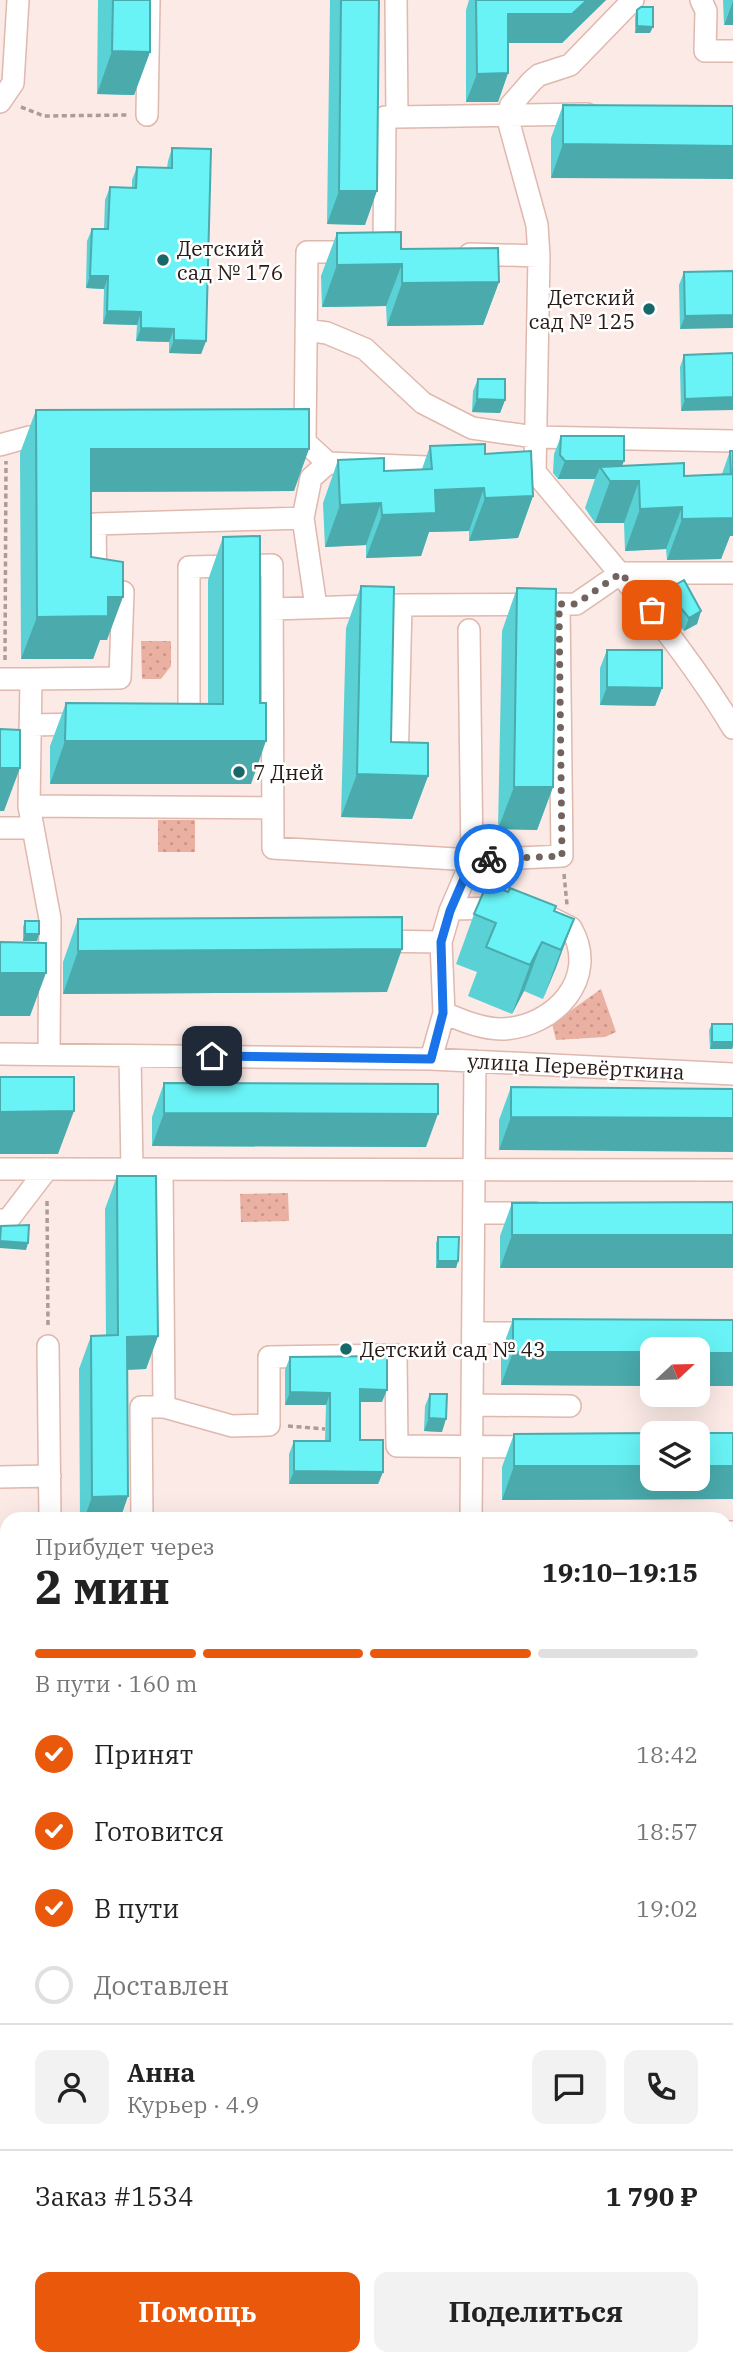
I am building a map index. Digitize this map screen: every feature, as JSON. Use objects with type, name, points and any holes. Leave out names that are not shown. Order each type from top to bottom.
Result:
[{"type":"street","points":[[1,101],[13,83],[8,40],[18,0]]},
{"type":"street","points":[[147,115],[149,0]]},
{"type":"street","points":[[396,0],[397,117]]},
{"type":"street","points":[[633,0],[570,65],[539,75],[532,81],[511,105],[507,116],[537,225],[539,256],[535,472],[667,629],[733,728]]},
{"type":"street","points":[[701,0],[706,12],[705,51],[733,51]]},
{"type":"street","points":[[384,253],[385,117],[613,113]]},
{"type":"street","points":[[410,253],[307,252],[305,442],[328,463],[466,469]]},
{"type":"street","points":[[449,254],[539,256]]},
{"type":"street","points":[[306,330],[327,333],[365,349],[423,403],[472,428],[534,437],[733,441]]},
{"type":"street","points":[[278,433],[305,432]]},
{"type":"street","points":[[3,444],[29,437],[71,436]]},
{"type":"street","points":[[316,607],[303,518],[312,478],[328,463]]},
{"type":"street","points":[[507,471],[535,472]]},
{"type":"street","points":[[2,679],[120,678],[123,592],[96,592],[95,524],[303,518]]},
{"type":"street","points":[[162,722],[189,722],[189,567],[272,565],[273,848],[472,860],[562,856],[559,604]]},
{"type":"street","points":[[274,608],[576,604],[621,573],[733,573]]},
{"type":"street","points":[[397,772],[401,605]]},
{"type":"street","points":[[431,1059],[443,1013],[441,942],[451,909],[472,860],[469,630]]},
{"type":"street","points":[[31,679],[29,806],[50,919],[48,1054]]},
{"type":"street","points":[[30,725],[109,723]]},
{"type":"street","points":[[29,806],[272,808]]},
{"type":"street","points":[[0,828],[33,828]]},
{"type":"street","points":[[443,1013],[479,1026],[499,1029],[534,1021],[556,1009],[570,995],[581,969],[578,940],[571,928],[563,922],[526,912],[451,909]]},
{"type":"street","points":[[25,954],[78,938]]},
{"type":"street","points":[[358,941],[441,942]]},
{"type":"street","name":"улица Перевёрткина","points":[[0,1054],[431,1059],[733,1073]]},
{"type":"street","points":[[130,1056],[132,1170]]},
{"type":"street","points":[[471,1512],[475,1061]]},
{"type":"street","points":[[0,1169],[733,1170]]},
{"type":"street","points":[[0,1220],[8,1220],[47,1169]]},
{"type":"street","points":[[162,1170],[164,1407]]},
{"type":"street","points":[[474,1213],[556,1214]]},
{"type":"street","points":[[473,1333],[555,1334]]},
{"type":"street","points":[[48,1346],[50,1512]]},
{"type":"street","points":[[142,1512],[141,1407],[164,1407],[232,1426],[269,1425],[269,1357],[396,1355],[397,1446],[555,1447]]},
{"type":"street","points":[[472,1405],[570,1406]]},
{"type":"street","points":[[0,1477],[50,1476]]},
{"type":"path","points":[[1,101],[44,116],[147,115]]},
{"type":"path","points":[[2,679],[3,444]]},
{"type":"path","points":[[47,1169],[48,1346]]},
{"type":"path","points":[[269,1425],[325,1429]]},
{"type":"shaded area","points":[[141,641],[171,641],[171,666],[161,679],[142,679]]},
{"type":"shaded area","points":[[158,820],[195,820],[195,852],[158,852]]},
{"type":"shaded area","points":[[601,989],[616,1032],[605,1037],[556,1040],[552,1024]]},
{"type":"shaded area","points":[[288,1193],[289,1221],[241,1222],[240,1194]]},
{"type":"building","points":[[113,0],[150,0],[150,52],[112,51]]},
{"type":"building","points":[[341,0],[379,0],[377,191],[339,191]]},
{"type":"building","points":[[476,0],[587,0],[572,14],[508,14],[508,73],[477,74]]},
{"type":"building","points":[[641,7],[653,7],[653,27],[637,26],[637,10]]},
{"type":"building","points":[[563,105],[733,106],[733,146],[563,144]]},
{"type":"building","points":[[172,148],[211,149],[206,341],[174,340],[174,329],[141,328],[141,312],[107,311],[108,276],[90,276],[92,229],[108,229],[110,187],[136,188],[137,167],[172,168]]},
{"type":"building","points":[[401,232],[401,249],[498,248],[499,282],[402,283],[402,264],[337,265],[337,233]]},
{"type":"building","points":[[733,271],[733,315],[685,316],[684,272]]},
{"type":"building","points":[[733,353],[733,397],[685,399],[684,355]]},
{"type":"building","points":[[478,379],[505,379],[505,400],[477,399]]},
{"type":"building","points":[[309,409],[309,449],[91,449],[91,557],[123,562],[123,597],[108,597],[108,616],[37,617],[36,410]]},
{"type":"building","points":[[561,436],[624,436],[624,461],[565,461],[560,455]]},
{"type":"building","points":[[485,444],[485,454],[531,451],[533,496],[485,498],[484,488],[435,490],[436,513],[382,515],[381,503],[340,505],[338,460],[384,458],[384,471],[432,469],[430,446]]},
{"type":"building","points":[[730,451],[733,451],[733,518],[682,519],[682,507],[640,509],[639,481],[610,481],[600,467],[684,463],[684,476],[731,474]]},
{"type":"building","points":[[260,536],[260,703],[266,703],[266,741],[65,741],[66,703],[223,704],[223,537]]},
{"type":"building","points":[[684,580],[701,611],[689,618],[666,590]]},
{"type":"building","points":[[361,586],[394,587],[391,742],[428,743],[428,776],[357,774]]},
{"type":"building","points":[[517,588],[556,589],[553,787],[514,787]]},
{"type":"building","points":[[607,650],[662,650],[662,688],[607,687]]},
{"type":"building","points":[[0,729],[20,730],[20,768],[0,768]]},
{"type":"building","points":[[487,884],[508,892],[510,888],[556,906],[554,911],[574,919],[561,950],[542,942],[530,965],[486,947],[496,923],[474,914]]},
{"type":"building","points":[[402,917],[402,949],[78,951],[78,919]]},
{"type":"building","points":[[25,921],[39,921],[39,934],[25,934]]},
{"type":"building","points":[[0,942],[46,943],[46,973],[0,973]]},
{"type":"building","points":[[712,1024],[733,1024],[733,1042],[712,1042]]},
{"type":"building","points":[[0,1077],[74,1077],[74,1111],[0,1112]]},
{"type":"building","points":[[164,1083],[438,1084],[438,1114],[164,1113]]},
{"type":"building","points":[[511,1087],[733,1089],[733,1118],[511,1117]]},
{"type":"building","points":[[117,1176],[156,1176],[158,1336],[127,1337],[128,1496],[92,1497],[91,1336],[118,1335]]},
{"type":"building","points":[[733,1202],[733,1235],[512,1235],[512,1203]]},
{"type":"building","points":[[29,1225],[28,1243],[0,1241],[1,1226]]},
{"type":"building","points":[[438,1237],[459,1237],[458,1261],[438,1261]]},
{"type":"building","points":[[513,1319],[733,1320],[733,1353],[710,1353],[710,1337],[640,1337],[640,1352],[513,1352]]},
{"type":"building","points":[[387,1356],[387,1390],[360,1389],[360,1440],[383,1440],[383,1472],[294,1471],[294,1441],[330,1441],[330,1393],[290,1392],[290,1357]]},
{"type":"building","points":[[430,1394],[447,1394],[446,1419],[429,1418]]},
{"type":"building","points":[[640,1433],[640,1466],[514,1466],[514,1434]]},
{"type":"building","points":[[710,1433],[733,1433],[733,1466],[710,1466]]},
{"type":"way so far","points":[[489,859],[562,856],[559,604],[576,604],[621,573],[652,610]]},
{"type":"place","name":"Детский сад № 176","points":[[163,260]]},
{"type":"place","name":"Детский сад № 125","points":[[649,309]]},
{"type":"place","name":"7 Дней","points":[[239,772]]},
{"type":"place","name":"Детский сад № 43","points":[[346,1349]]},
{"type":"route","points":[[212,1056],[431,1059],[443,1013],[441,942],[450,911],[472,860],[489,859]]}]
